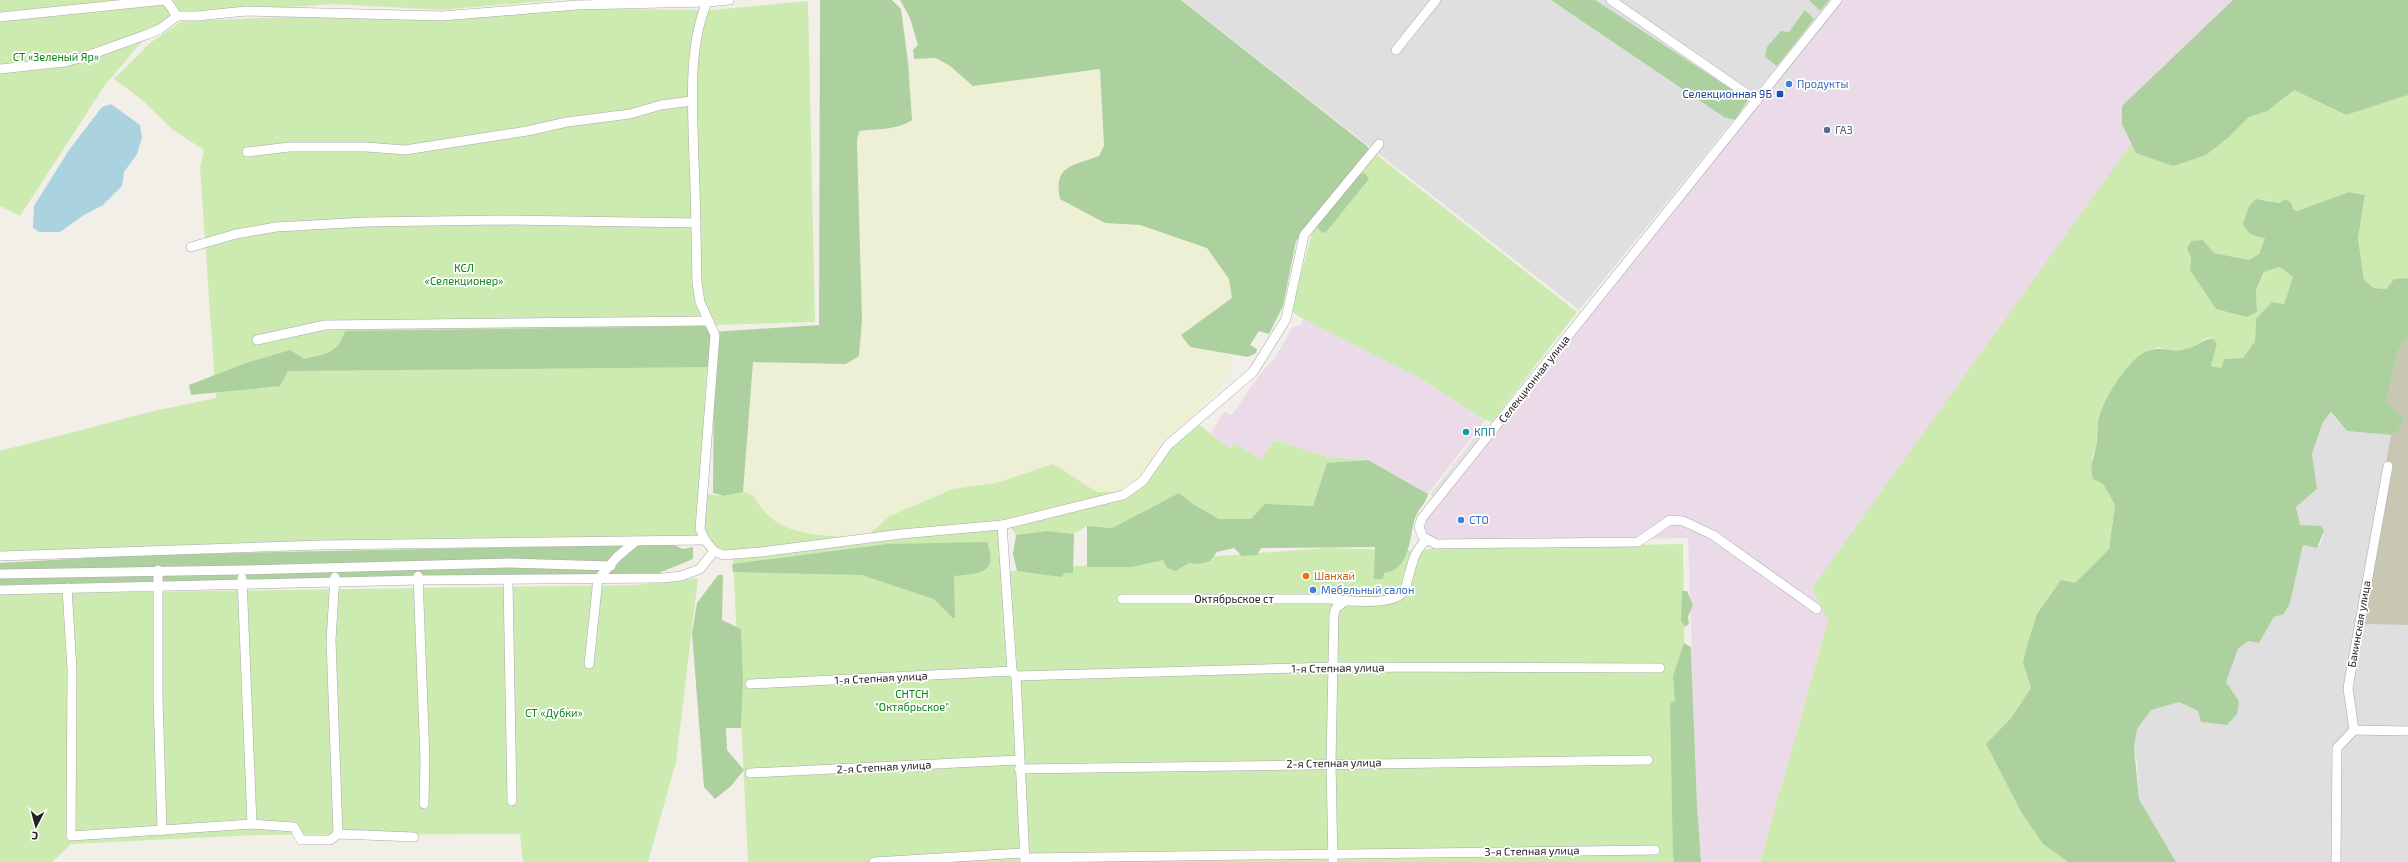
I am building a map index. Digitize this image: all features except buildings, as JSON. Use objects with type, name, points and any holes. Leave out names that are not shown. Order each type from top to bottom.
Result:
[{"type":"street","points":[[0,16],[165,0],[177,16]]},
{"type":"street","points":[[0,69],[65,62],[87,56],[160,29],[177,16],[198,16],[246,11],[442,16],[577,5],[707,2],[729,0]]},
{"type":"street","points":[[1396,50],[1436,0]]},
{"type":"street","points":[[1611,0],[1758,101]]},
{"type":"street","name":"Селекционная улица","points":[[1426,540],[1420,532],[1422,518],[1758,101],[1837,0]]},
{"type":"street","points":[[707,2],[697,29],[692,101],[697,283],[700,302],[715,335],[715,351],[710,378],[700,529],[705,540],[714,551],[723,555],[761,552],[901,534],[1002,525],[1123,495],[1143,481],[1168,445],[1253,372],[1286,319],[1304,235],[1379,144]]},
{"type":"street","points":[[248,152],[289,147],[366,147],[405,150],[527,131],[567,122],[630,114],[662,105],[692,101]]},
{"type":"street","points":[[191,247],[236,234],[276,227],[366,222],[501,220],[696,223]]},
{"type":"street","points":[[257,340],[326,325],[709,321]]},
{"type":"street","name":"Бакинская улица","points":[[2354,730],[2348,688],[2388,466]]},
{"type":"street","points":[[1426,540],[1436,544],[1465,545],[1638,542],[1670,520],[1683,521],[1714,535],[1817,609]]},
{"type":"street","points":[[1002,525],[1014,674],[1025,858]]},
{"type":"street","points":[[0,556],[320,545],[705,540]]},
{"type":"street","name":"Октябрьское ст","points":[[1122,599],[1330,599],[1346,601],[1393,598],[1399,595],[1408,579],[1412,559],[1426,540]]},
{"type":"street","points":[[589,664],[598,579],[611,566],[617,557],[636,541]]},
{"type":"street","points":[[0,590],[418,580],[598,579],[681,576],[700,569],[714,551]]},
{"type":"street","points":[[0,574],[336,568],[509,563],[611,566]]},
{"type":"street","points":[[417,566],[425,760],[424,804]]},
{"type":"street","points":[[336,568],[331,640],[338,834]]},
{"type":"street","points":[[158,570],[158,696],[162,831]]},
{"type":"street","points":[[242,570],[252,824]]},
{"type":"street","points":[[508,580],[512,801]]},
{"type":"street","points":[[67,588],[72,670],[71,836],[252,824],[294,827],[301,840],[330,840],[338,834],[414,837]]},
{"type":"street","points":[[1333,858],[1331,763],[1334,614],[1336,608],[1346,601]]},
{"type":"street","name":"1-я Степная улица","points":[[750,684],[1014,674],[1333,667],[1660,668]]},
{"type":"street","points":[[2336,862],[2337,748],[2354,730],[2408,731]]},
{"type":"street","name":"2-я Степная улица","points":[[750,773],[1019,764],[1648,760]]},
{"type":"street","name":"3-я Степная улица","points":[[874,862],[1025,858],[1333,858],[1655,850]]},
{"type":"shaded area","points":[[1182,0],[1831,0],[1579,310]]},
{"type":"shaded area","points":[[1840,0],[2235,0],[1828,621],[1760,862],[1701,862],[1697,805],[1688,538],[1437,542],[1422,532],[1423,520]]},
{"type":"shaded area","points":[[936,58],[950,66],[973,86],[1100,69],[1104,146],[1099,156],[1067,168],[1105,223],[1140,225],[1207,248],[1216,258],[1229,279],[1232,298],[1181,335],[1190,347],[1233,354],[1232,369],[1220,390],[1162,443],[1140,478],[1117,492],[1097,492],[1053,464],[996,483],[953,489],[890,516],[869,534],[843,537],[802,533],[780,525],[760,509],[753,495],[743,492],[753,362],[846,364],[859,356],[862,320],[857,141],[859,131],[896,127],[905,125],[912,120],[908,62],[914,59]]},
{"type":"shaded area","points":[[1790,71],[1797,76],[1786,91],[1779,86]]},
{"type":"shaded area","points":[[1303,319],[1416,376],[1485,420],[1428,494],[1368,460],[1328,457],[1274,440],[1261,461],[1234,443],[1231,449],[1211,433],[1225,411],[1232,415],[1259,375],[1274,359],[1293,327],[1300,325]]},
{"type":"shaded area","points":[[2408,337],[2408,625],[2355,624],[2391,435],[2397,431],[2386,403],[2399,350]]},
{"type":"shaded area","points":[[2330,412],[2347,431],[2391,435],[2355,624],[2408,625],[2408,862],[2176,862],[2139,799],[2137,763],[2134,748],[2137,729],[2151,709],[2179,702],[2198,711],[2239,701],[2226,682],[2238,649],[2248,641],[2259,643],[2274,617],[2284,614],[2290,603],[2303,545],[2317,548],[2321,544],[2324,531],[2300,525],[2296,507],[2317,489],[2312,454],[2323,422]]},
{"type":"shaded area","points":[[1485,424],[1489,428],[1434,497],[1430,495]]},
{"type":"green space","name":"СТ «Зеленый Яр»","points":[[0,0],[558,0],[441,10],[334,4],[181,14],[145,38],[105,85],[20,216],[0,206]]},
{"type":"green space","points":[[820,0],[892,0],[901,9],[908,62],[912,120],[900,126],[859,131],[857,141],[862,320],[859,356],[846,364],[753,362],[743,492],[724,496],[713,493],[714,367],[288,371],[280,386],[191,395],[189,385],[246,363],[290,350],[304,359],[330,352],[339,344],[345,331],[704,326],[712,332],[819,325]]},
{"type":"green space","points":[[900,0],[1181,0],[1367,146],[1369,149],[1296,241],[1283,306],[1269,334],[1259,331],[1250,345],[1257,349],[1256,353],[1248,357],[1190,347],[1181,335],[1232,298],[1229,279],[1207,248],[1140,225],[1105,223],[1060,199],[1059,179],[1062,173],[1073,165],[1099,156],[1104,146],[1100,69],[973,86],[950,66],[936,58],[914,59],[913,50],[918,45],[910,18]]},
{"type":"green space","points":[[1551,0],[1595,0],[1748,100],[1735,120],[1724,117]]},
{"type":"green space","points":[[1809,0],[1829,0],[1820,11]]},
{"type":"green space","points":[[2233,0],[2408,0],[2408,95],[2346,115],[2294,90],[2268,111],[2249,117],[2229,137],[2206,155],[2173,166],[2136,153],[2122,124],[2122,106]]},
{"type":"green space","name":"КСЛ «Селекционер»","points":[[808,1],[815,322],[715,325],[707,368],[698,536],[0,559],[0,451],[154,411],[216,398],[200,168],[204,150],[173,130],[142,100],[114,79],[150,43],[182,21],[315,16],[400,19],[463,18],[587,9],[712,10]]},
{"type":"green space","points":[[1805,10],[1814,19],[1777,66],[1765,57],[1767,47],[1781,31],[1789,32]]},
{"type":"green space","points":[[2294,90],[2346,115],[2408,95],[2408,278],[2394,279],[2386,289],[2374,288],[2364,280],[2358,238],[2365,195],[2349,192],[2297,211],[2264,199],[2249,206],[2245,219],[2266,238],[2259,254],[2249,260],[2214,253],[2203,240],[2187,248],[2191,259],[2190,270],[2257,312],[2256,290],[2265,272],[2280,267],[2293,277],[2284,304],[2256,319],[2255,341],[2243,358],[2224,359],[2221,368],[2211,366],[2217,344],[2214,339],[2207,338],[2191,348],[2176,352],[2159,347],[2143,353],[2109,394],[2098,420],[2096,447],[2092,457],[2093,479],[2103,484],[2115,505],[2109,549],[2075,583],[2024,662],[2031,688],[2011,718],[1986,744],[2021,812],[2043,844],[2068,862],[1760,862],[1828,621],[1812,588],[2131,144],[2136,153],[2229,137],[2249,117],[2268,111]]},
{"type":"green space","points":[[1377,155],[1577,312],[1492,422],[1485,420],[1416,376],[1303,319],[1291,311],[1312,233],[1316,225],[1357,175]]},
{"type":"green space","points":[[1365,173],[1369,179],[1326,232],[1322,233],[1316,225],[1357,175]]},
{"type":"green space","points":[[2349,192],[2365,195],[2358,238],[2364,280],[2374,288],[2386,289],[2394,279],[2408,278],[2408,337],[2399,350],[2386,403],[2404,417],[2397,432],[2391,435],[2347,431],[2331,412],[2323,422],[2312,454],[2317,489],[2296,507],[2300,525],[2321,526],[2324,531],[2317,548],[2303,545],[2290,603],[2284,614],[2274,617],[2259,643],[2248,641],[2238,649],[2226,682],[2239,701],[2237,714],[2227,725],[2201,722],[2198,711],[2179,702],[2151,710],[2137,729],[2134,748],[2139,799],[2176,862],[2068,862],[2043,844],[2021,812],[1986,744],[2011,718],[2031,688],[2023,662],[2037,614],[2061,580],[2075,583],[2109,549],[2115,505],[2103,484],[2093,479],[2092,474],[2092,462],[2097,443],[2098,422],[2104,404],[2109,393],[2130,364],[2145,352],[2157,349],[2180,350],[2190,348],[2210,339],[2214,339],[2217,344],[2211,366],[2221,368],[2224,359],[2243,358],[2255,341],[2256,319],[2272,302],[2284,304],[2293,277],[2280,267],[2264,272],[2256,290],[2257,312],[2247,317],[2216,309],[2190,270],[2191,259],[2187,248],[2191,241],[2203,240],[2214,253],[2249,260],[2259,254],[2265,238],[2255,236],[2250,233],[2243,224],[2249,206],[2256,199],[2279,203],[2286,199],[2291,203],[2293,209],[2297,211]]},
{"type":"green space","points":[[1198,424],[1231,449],[1234,443],[1261,460],[1274,440],[1328,457],[1368,460],[1327,463],[1313,506],[1294,506],[1251,519],[1219,519],[1193,504],[1179,493],[1112,528],[1087,526],[1074,534],[1047,531],[1016,535],[1010,526],[1124,497],[1169,447]]},
{"type":"green space","points":[[1368,460],[1428,494],[1415,518],[1410,543],[1404,559],[1393,571],[1384,573],[1383,579],[1374,579],[1375,547],[1261,548],[1257,555],[1242,556],[1234,548],[1217,552],[1210,561],[1199,564],[1189,563],[1176,571],[1167,568],[1163,560],[1132,567],[1087,567],[1087,526],[1112,528],[1179,493],[1193,504],[1219,519],[1251,519],[1265,504],[1313,506],[1327,463]]},
{"type":"green space","points":[[1053,464],[1097,492],[1117,492],[1001,521],[869,534],[890,516],[953,489],[996,483]]},
{"type":"green space","points":[[743,492],[753,495],[761,508],[770,517],[791,529],[816,535],[843,537],[760,549],[723,551],[708,540],[704,529],[706,494],[724,496]]},
{"type":"green space","name":"СНТСН \"Октябрьское\"","points":[[1005,527],[1010,571],[1328,548],[1422,551],[1436,547],[1465,548],[1683,544],[1687,862],[748,862],[733,559]]},
{"type":"green space","points":[[1047,531],[1074,534],[1073,573],[1065,573],[1061,577],[1017,571],[1013,554],[1016,535]]},
{"type":"green space","points":[[987,542],[990,553],[990,561],[988,566],[978,573],[954,576],[955,618],[953,618],[934,599],[862,575],[733,572],[732,564],[887,544]]},
{"type":"green space","points":[[672,544],[683,549],[693,547],[693,559],[654,575],[0,585],[0,563],[138,555]]},
{"type":"green space","points":[[718,575],[723,575],[722,620],[741,629],[743,680],[741,728],[726,728],[727,750],[744,770],[731,786],[715,799],[704,787],[692,633],[697,603]]},
{"type":"green space","name":"СТ «Дубки»","points":[[698,578],[676,762],[648,862],[523,862],[520,834],[256,835],[71,844],[52,862],[0,862],[0,594],[635,585]]},
{"type":"green space","points":[[1682,591],[1687,591],[1693,605],[1688,617],[1689,624],[1685,627],[1681,621]]},
{"type":"green space","points":[[1684,643],[1691,647],[1697,805],[1701,862],[1674,862],[1673,857],[1670,704],[1675,700],[1673,676]]},
{"type":"water","points":[[111,104],[140,125],[142,138],[137,154],[124,172],[122,186],[103,205],[84,215],[60,232],[39,232],[33,228],[34,206],[69,150],[102,107]]},
{"type":"place","name":"Продукты","points":[[1789,84]]},
{"type":"place","name":"Селекционная 9Б","points":[[1780,94]]},
{"type":"place","name":"ГАЗ","points":[[1827,130]]},
{"type":"place","name":"КПП","points":[[1466,432]]},
{"type":"place","name":"СТО","points":[[1461,520]]},
{"type":"place","name":"Шанхай","points":[[1306,576]]},
{"type":"place","name":"Мебельный салон","points":[[1313,590]]}]
